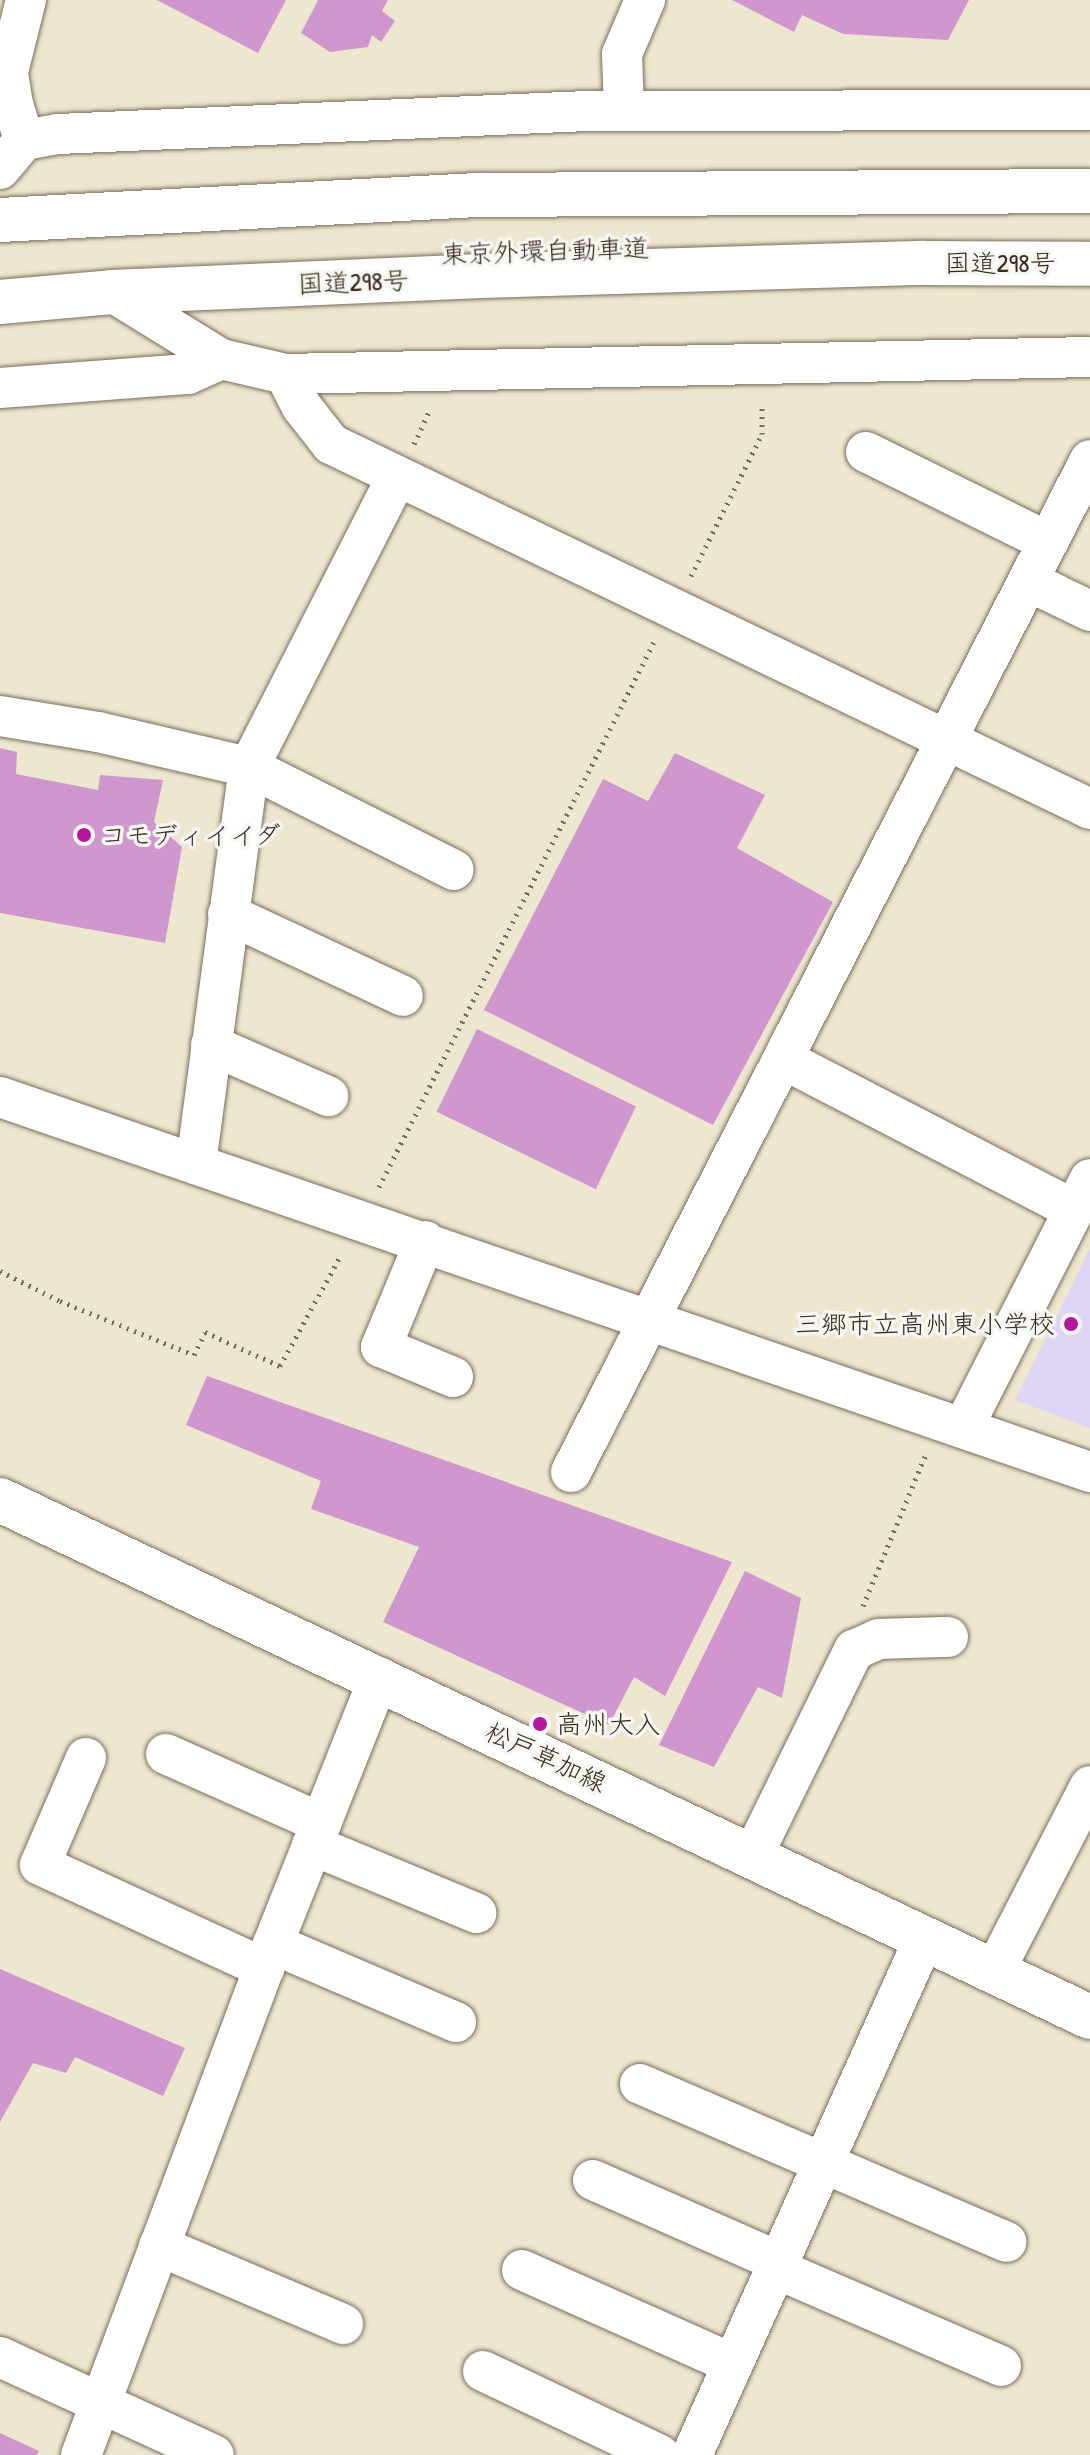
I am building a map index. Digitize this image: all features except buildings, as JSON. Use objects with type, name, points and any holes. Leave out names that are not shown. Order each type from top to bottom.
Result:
[{"type":"main road","points":[[0,220],[482,195],[1090,191]]},
{"type":"main road","name":"東京外環自動車道","points":[[0,246],[486,225],[877,215],[1090,217]]},
{"type":"main road","name":"東京外環自動車道","points":[[0,274],[129,264],[867,241],[1090,245]]},
{"type":"main road","name":"国道298号","points":[[0,302],[112,292],[924,263],[1090,264]]},
{"type":"main road","name":"松戸草加線","points":[[0,1500],[379,1677],[1090,2017]]},
{"type":"street","points":[[7,157],[13,105],[8,72],[26,0]]},
{"type":"street","points":[[624,111],[622,54],[645,0]]},
{"type":"street","points":[[7,157],[58,134],[624,111],[1090,110]]},
{"type":"street","points":[[112,292],[221,359],[285,374],[1090,357]]},
{"type":"street","points":[[0,388],[188,374],[221,359]]},
{"type":"street","points":[[285,374],[302,407],[331,444],[668,619],[947,739],[1090,809]]},
{"type":"street","points":[[866,452],[1048,542]]},
{"type":"street","points":[[571,1472],[1090,460]]},
{"type":"street","points":[[196,1164],[249,767],[397,477]]},
{"type":"street","points":[[1028,581],[1090,611]]},
{"type":"street","points":[[0,716],[98,732],[249,767],[454,870]]},
{"type":"street","points":[[228,914],[403,996]]},
{"type":"street","points":[[211,1045],[328,1096]]},
{"type":"street","points":[[783,1059],[1082,1194],[951,1422]]},
{"type":"street","points":[[0,1097],[650,1318],[1090,1472]]},
{"type":"street","points":[[425,1241],[381,1347],[453,1377]]},
{"type":"street","points":[[753,1855],[854,1650],[879,1639],[948,1637]]},
{"type":"street","points":[[81,2455],[269,1956],[379,1677]]},
{"type":"street","points":[[166,1754],[316,1834],[476,1913]]},
{"type":"street","points":[[86,1758],[40,1865],[269,1956],[456,2022]]},
{"type":"street","points":[[994,1972],[1090,1786]]},
{"type":"street","points":[[692,2455],[924,1939]]},
{"type":"street","points":[[640,2084],[1006,2242]]},
{"type":"street","points":[[593,2180],[1001,2366]]},
{"type":"street","points":[[159,2246],[343,2324]]},
{"type":"street","points":[[522,2270],[733,2364]]},
{"type":"street","points":[[0,2357],[214,2455]]},
{"type":"street","points":[[483,2371],[660,2455]]},
{"type":"path","points":[[0,1271],[60,1301],[194,1355],[205,1332],[280,1366],[361,1220],[762,434],[761,392]]},
{"type":"path","points":[[397,477],[436,399]]},
{"type":"path","points":[[854,1650],[857,1618],[951,1422]]},
{"type":"shaded area","name":"三郷市立高州東小学校","points":[[1090,1249],[1090,1428],[1015,1400]]},
{"type":"place","name":"コモディイイダ","points":[[84,835]]},
{"type":"place","name":"三郷市立高州東小学校","points":[[1071,1324]]},
{"type":"place","name":"高州大入","points":[[540,1724]]}]
